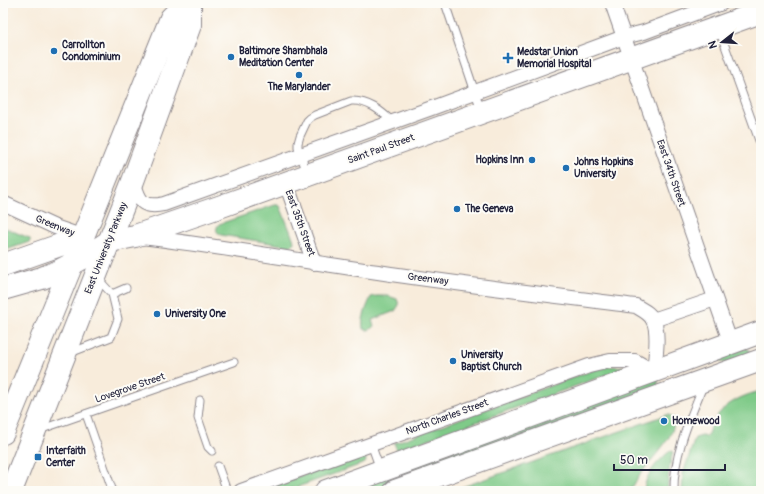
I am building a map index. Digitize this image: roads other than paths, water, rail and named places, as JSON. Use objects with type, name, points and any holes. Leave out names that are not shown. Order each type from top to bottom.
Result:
[{"type":"main road","points":[[3,432],[171,18],[186,3]]},
{"type":"main road","name":"East University Parkway","points":[[11,491],[133,181],[190,25],[190,3]]},
{"type":"main road","name":"Saint Paul Street","points":[[3,288],[42,278],[72,264],[110,241],[135,236],[286,183],[761,12]]},
{"type":"main road","points":[[3,266],[83,237]]},
{"type":"main road","points":[[326,491],[761,332]]},
{"type":"main road","points":[[395,491],[761,360]]},
{"type":"street","name":"East 34th Street","points":[[612,3],[731,344]]},
{"type":"street","points":[[133,181],[138,196],[143,202],[148,205],[155,206],[722,3]]},
{"type":"street","name":"East 35th Street","points":[[286,183],[314,263]]},
{"type":"street","name":"Greenway","points":[[3,203],[55,227],[83,237],[110,241]]},
{"type":"street","name":"Greenway","points":[[135,236],[224,247],[379,273],[636,306],[647,312],[653,320]]},
{"type":"street","points":[[654,372],[657,346],[656,328],[653,320],[715,299]]},
{"type":"street","name":"North Charles Street","points":[[240,491],[589,366],[610,361],[635,361],[654,372]]},
{"type":"lane","points":[[445,3],[482,112]]},
{"type":"lane","points":[[718,27],[761,146]]},
{"type":"lane","points":[[308,175],[300,155],[298,142],[307,121],[310,118],[351,101],[362,102],[378,109],[393,122]]},
{"type":"lane","points":[[64,355],[111,337],[118,319],[112,294],[95,276]]},
{"type":"lane","points":[[112,294],[126,288]]},
{"type":"lane","name":"Lovegrove Street","points":[[34,432],[234,362]]},
{"type":"lane","points":[[674,491],[676,469],[683,440],[706,380]]},
{"type":"lane","points":[[200,400],[198,418],[208,447],[212,451]]},
{"type":"lane","points":[[86,414],[112,489]]},
{"type":"lane","points":[[371,444],[381,471]]},
{"type":"lane","points":[[218,466],[227,491]]},
{"type":"place","name":"Carrollton Condominium","points":[[54,51]]},
{"type":"place","name":"Baltimore Shambhala Meditation Center","points":[[231,57]]},
{"type":"place","name":"Medstar Union Memorial Hospital","points":[[508,58]]},
{"type":"place","name":"The Marylander","points":[[299,75]]},
{"type":"place","name":"Hopkins Inn","points":[[532,160]]},
{"type":"place","name":"Johns Hopkins University","points":[[566,168]]},
{"type":"place","name":"The Geneva","points":[[457,209]]},
{"type":"place","name":"University One","points":[[157,314]]},
{"type":"place","name":"University Baptist Church","points":[[453,361]]},
{"type":"place","name":"Homewood","points":[[664,421]]},
{"type":"place","name":"Interfaith Center","points":[[38,457]]}]
